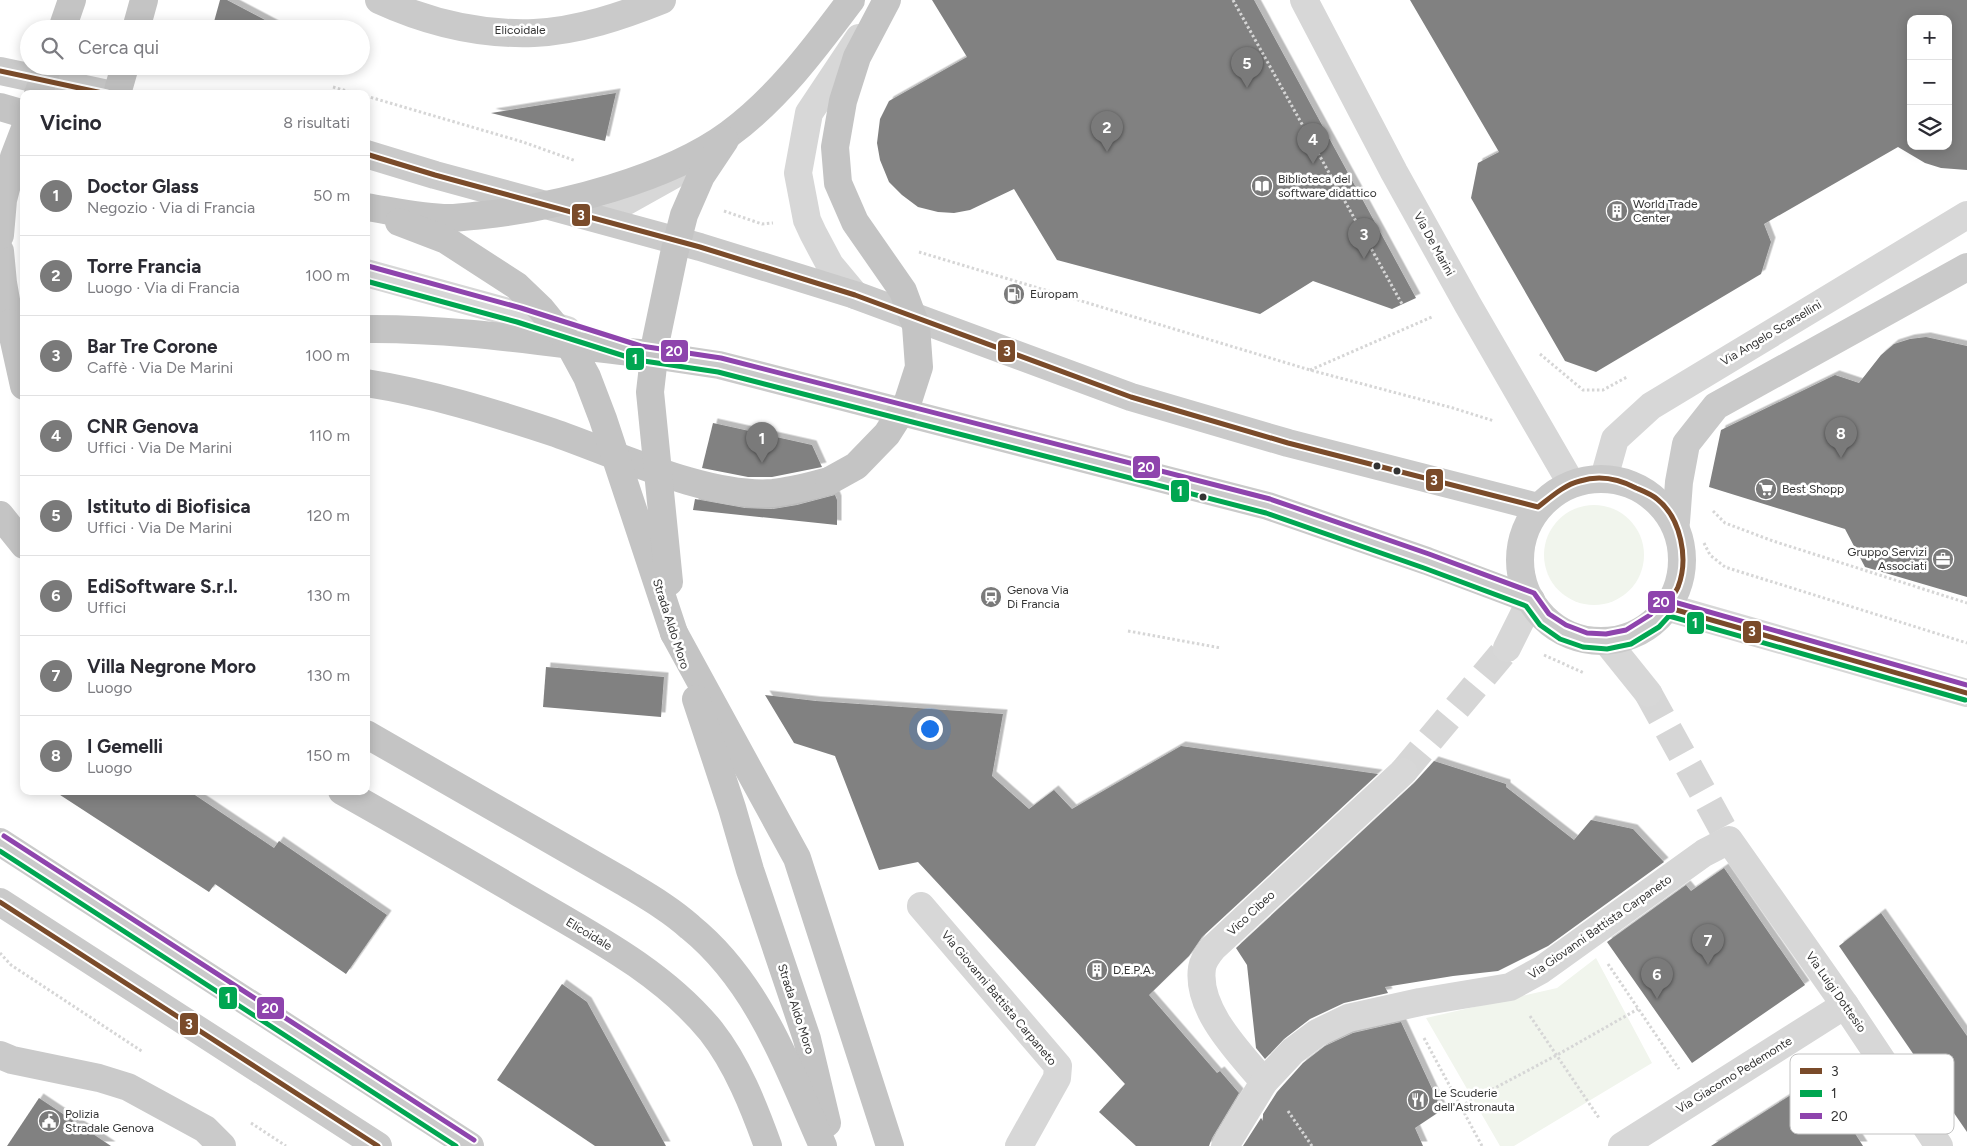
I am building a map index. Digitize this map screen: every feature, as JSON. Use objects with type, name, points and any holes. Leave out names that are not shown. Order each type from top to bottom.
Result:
[{"type":"highway","points":[[65,20],[72,0]]},
{"type":"highway","points":[[138,20],[144,0]]},
{"type":"highway","points":[[370,208],[449,218],[521,211],[650,176],[686,159],[728,135],[762,106],[792,76],[851,0]]},
{"type":"highway","points":[[370,384],[457,402],[500,415],[656,470],[699,483],[735,491],[772,493],[802,489],[829,481],[856,466],[887,434],[908,400],[919,367],[916,326],[903,291],[855,222],[838,183],[835,147],[843,101],[857,57],[886,0]]},
{"type":"highway","points":[[39,90],[45,75]]},
{"type":"highway","points":[[118,90],[122,75]]},
{"type":"highway","points":[[0,107],[20,113]]},
{"type":"highway","points":[[728,135],[702,176],[684,215],[656,340],[650,392],[674,633],[797,858],[890,1146]]},
{"type":"highway","points":[[0,235],[3,200],[20,141]]},
{"type":"highway","name":"Strada Aldo Moro","points":[[370,210],[446,240],[517,286],[541,309],[568,342],[587,377],[603,419],[807,1039],[832,1146]]},
{"type":"highway","points":[[0,251],[3,283],[20,366]]},
{"type":"highway","points":[[370,329],[453,333],[639,353]]},
{"type":"highway","points":[[0,342],[20,350]]},
{"type":"highway","points":[[0,515],[20,540]]},
{"type":"highway","points":[[370,736],[660,903],[692,927],[722,958],[744,985],[766,1020],[823,1146]]},
{"type":"highway","name":"Elicoidale","points":[[349,795],[602,941],[670,990],[692,1010],[727,1053],[768,1146]]},
{"type":"main road","name":"Elicoidale","points":[[378,0],[403,11],[446,25],[534,33],[577,26],[624,15],[662,0]]},
{"type":"main road","points":[[0,71],[89,90]]},
{"type":"main road","points":[[370,155],[435,175],[700,247],[856,295],[1131,397],[1288,443],[1538,507]]},
{"type":"main road","points":[[1676,522],[1657,499],[1628,483],[1604,478],[1588,478],[1571,483],[1538,507],[1525,529],[1520,552],[1521,577],[1530,600],[1544,619],[1563,632],[1585,640],[1607,642],[1629,637],[1655,621],[1666,607],[1677,587],[1682,563],[1681,543],[1676,522],[1679,482],[1686,444],[1716,406],[1967,267]]},
{"type":"main road","points":[[639,353],[719,365],[1268,506],[1427,561],[1530,600]]},
{"type":"main road","points":[[0,842],[470,1146]]},
{"type":"main road","points":[[0,902],[378,1146]]},
{"type":"main road","points":[[0,918],[11,918],[36,925]]},
{"type":"main road","points":[[4,1058],[99,1078],[128,1087],[213,1138],[234,1146]]},
{"type":"street","points":[[596,218],[709,155],[836,0]]},
{"type":"street","points":[[856,295],[830,265],[807,220],[798,173],[809,114],[886,0]]},
{"type":"street","name":"Via De Marini","points":[[1304,0],[1394,172],[1571,483]]},
{"type":"street","points":[[766,85],[809,114]]},
{"type":"street","points":[[0,173],[20,179]]},
{"type":"street","name":"Via Angelo Scarsellini","points":[[1604,478],[1615,439],[1650,406],[1967,214]]},
{"type":"street","points":[[370,274],[520,315],[639,353]]},
{"type":"street","points":[[1507,648],[1530,600]]},
{"type":"street","points":[[1666,607],[1967,692]]},
{"type":"street","points":[[1607,642],[1648,693]]},
{"type":"street","name":"Vico Cibeo","points":[[1264,1082],[1232,1044],[1212,1014],[1203,984],[1202,967],[1206,958],[1213,948],[1403,772]]},
{"type":"street","name":"Via Giovanni Battista Carpaneto","points":[[1225,1146],[1264,1082],[1292,1051],[1317,1033],[1348,1018],[1405,1005],[1510,987],[1541,970],[1704,853],[1729,840]]},
{"type":"street","name":"Via Luigi Dottesio","points":[[1729,840],[1878,1054]]},
{"type":"street","name":"Via Giovanni Battista Carpaneto","points":[[921,906],[1058,1066],[1057,1078],[1019,1146]]},
{"type":"street","name":"Via Giacomo Pedemonte","points":[[1622,1146],[1845,1005]]},
{"type":"street","name":"Via Luigi Dottesio","points":[[1931,1134],[1939,1146]]},
{"type":"path","points":[[1232,0],[1402,304]]},
{"type":"path","points":[[333,87],[343,90]]},
{"type":"path","points":[[370,97],[523,142],[583,163]]},
{"type":"path","points":[[716,208],[762,224],[807,220]]},
{"type":"path","points":[[912,249],[1310,370],[1453,408]]},
{"type":"path","points":[[1310,370],[1432,317]]},
{"type":"path","points":[[1535,350],[1583,390],[1603,390],[1629,376]]},
{"type":"path","points":[[1709,507],[1724,523],[1773,541],[1967,603]]},
{"type":"path","points":[[1710,554],[1725,568],[1967,643]]},
{"type":"path","points":[[1128,631],[1221,648]]},
{"type":"path","points":[[1590,935],[1698,1098]]},
{"type":"path","points":[[1510,987],[1601,1121]]},
{"type":"path","points":[[1405,1005],[1482,1146]]},
{"type":"path","points":[[1461,1106],[1557,1056],[1638,1009]]},
{"type":"shaded area","points":[[1594,505],[1604,506],[1622,513],[1636,527],[1643,545],[1643,565],[1636,583],[1622,597],[1604,604],[1594,605],[1584,604],[1566,597],[1552,583],[1545,565],[1544,555],[1545,545],[1552,527],[1566,513],[1584,506]]},
{"type":"shaded area","points":[[1596,958],[1652,1063],[1514,1146],[1500,1146],[1426,1018],[1557,988]]},
{"type":"building","points":[[220,0],[227,0],[265,20],[214,20]]},
{"type":"building","points":[[932,0],[1254,0],[1416,298],[1392,309],[1313,281],[1260,314],[1057,260],[1014,189],[970,210],[954,213],[938,212],[918,207],[889,182],[880,160],[877,143],[880,119],[889,101],[967,57]]},
{"type":"building","points":[[1410,0],[1967,0],[1967,170],[1941,168],[1925,163],[1898,147],[1764,224],[1771,242],[1761,274],[1596,372],[1565,361],[1471,198],[1478,163],[1499,152]]},
{"type":"building","points":[[616,93],[605,141],[491,113]]},
{"type":"building","points":[[1926,337],[1967,346],[1967,597],[1865,567],[1845,529],[1709,487],[1721,430],[1835,375],[1859,383],[1881,355],[1894,344]]},
{"type":"building","points":[[713,423],[812,445],[822,467],[772,477],[748,477],[702,468]]},
{"type":"building","points":[[835,495],[837,500],[837,525],[693,510],[695,499],[745,508],[773,509]]},
{"type":"building","points":[[546,667],[664,677],[661,717],[543,707]]},
{"type":"building","points":[[765,695],[816,701],[1003,714],[992,776],[1029,809],[1054,790],[1072,809],[1181,746],[1378,774],[1202,937],[1189,956],[1149,995],[1217,1073],[1220,1071],[1239,1093],[1209,1146],[1136,1146],[1099,1112],[1125,1084],[918,862],[879,870],[835,756],[794,743]]},
{"type":"building","points":[[1434,761],[1506,784],[1506,787],[1574,840],[1591,820],[1633,829],[1664,862],[1548,946],[1498,971],[1385,987],[1388,993],[1344,1003],[1310,1019],[1284,1039],[1265,1059],[1256,1048],[1247,965],[1236,948],[1414,783]]},
{"type":"building","points":[[60,795],[195,795],[274,848],[279,841],[387,915],[346,974],[215,884],[209,892]]},
{"type":"building","points":[[1724,868],[1805,985],[1692,1063],[1607,942],[1686,885],[1691,891]]},
{"type":"building","points":[[1881,913],[1967,1036],[1967,1132],[1954,1113],[1954,1054],[1913,1054],[1839,946]]},
{"type":"building","points":[[562,984],[587,1002],[666,1146],[595,1146],[497,1080]]},
{"type":"building","points":[[1401,1022],[1442,1110],[1415,1128],[1423,1146],[1243,1146],[1261,1118],[1263,1121],[1263,1114],[1277,1092],[1303,1063],[1325,1046],[1353,1033]]},
{"type":"building","points":[[1790,1096],[1790,1134],[1855,1134],[1863,1146],[1711,1146]]},
{"type":"building","name":"Polizia Stradale Genova","points":[[39,1098],[111,1146],[7,1146]]},
{"type":"tunnel","points":[[1403,772],[1507,648]]},
{"type":"tunnel","points":[[1648,693],[1729,840]]},
{"type":"transit line","name":"3","points":[[0,71],[88,90]]},
{"type":"transit line","name":"3","points":[[370,155],[435,175],[700,247],[855,295],[1131,397],[1288,443],[1538,507],[1563,488],[1580,481],[1602,478],[1623,482],[1657,499],[1672,517],[1677,528],[1681,540],[1683,564],[1677,590],[1666,607],[1967,693]]},
{"type":"transit line","name":"20","points":[[370,267],[521,308],[641,346],[721,358],[1270,499],[1429,554],[1534,593],[1549,614],[1566,625],[1587,633],[1606,634],[1626,630],[1650,615],[1662,601],[1667,600],[1967,685]]},
{"type":"transit line","name":"1","points":[[370,282],[517,322],[637,360],[718,372],[1266,513],[1526,606],[1540,625],[1560,639],[1583,647],[1607,649],[1631,644],[1659,627],[1669,616],[1965,700]]},
{"type":"transit line","name":"20","points":[[4,836],[474,1140]]},
{"type":"transit line","name":"1","points":[[0,851],[456,1146]]},
{"type":"transit line","name":"3","points":[[0,902],[378,1146]]},
{"type":"place","name":"Istituto di Biofisica","points":[[1247,88]]},
{"type":"place","name":"Torre Francia","points":[[1107,152]]},
{"type":"place","name":"CNR Genova","points":[[1313,164]]},
{"type":"place","name":"Biblioteca del software didattico","points":[[1262,186]]},
{"type":"place","name":"World Trade Center","points":[[1617,211]]},
{"type":"place","name":"Bar Tre Corone","points":[[1364,259]]},
{"type":"place","name":"Europam","points":[[1014,294]]},
{"type":"place","name":"I Gemelli","points":[[1841,458]]},
{"type":"place","name":"Doctor Glass","points":[[762,463]]},
{"type":"place","name":"Best Shopp","points":[[1766,489]]},
{"type":"place","name":"Gruppo Servizi Associati","points":[[1943,559]]},
{"type":"place","name":"Genova Via Di Francia","points":[[991,597]]},
{"type":"place","name":"Villa Negrone Moro","points":[[1708,965]]},
{"type":"place","name":"D.E.P.A.","points":[[1097,970]]},
{"type":"place","name":"EdiSoftware S.r.l.","points":[[1657,999]]},
{"type":"place","name":"Le Scuderie dell'Astronauta","points":[[1418,1100]]},
{"type":"place","name":"Polizia Stradale Genova","points":[[49,1121]]}]
